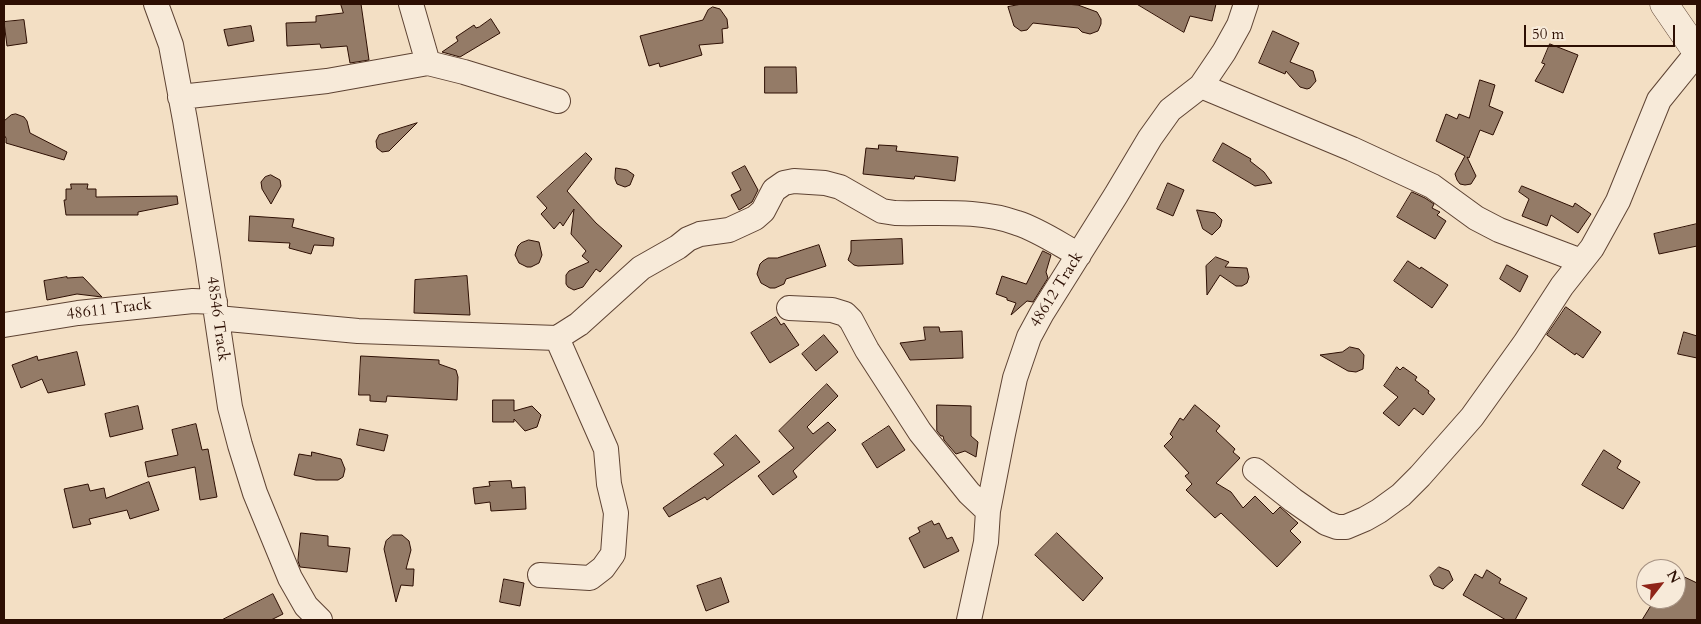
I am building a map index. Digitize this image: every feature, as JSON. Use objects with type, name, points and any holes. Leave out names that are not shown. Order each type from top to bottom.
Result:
[{"type":"street","name":"48546 Track","points":[[156,4],[170,45],[180,97],[216,310],[230,406],[240,445],[255,493],[290,578],[306,606],[320,620]]},
{"type":"street","points":[[411,4],[428,63]]},
{"type":"street","name":"48612 Track","points":[[969,620],[986,542],[988,511],[1015,378],[1029,337],[1150,138],[1170,110],[1201,86],[1224,52],[1235,32],[1246,4]]},
{"type":"street","points":[[1255,470],[1293,500],[1326,522],[1338,527],[1346,527],[1378,511],[1401,495],[1472,417],[1525,343],[1562,286],[1592,248],[1618,201],[1659,100],[1697,52],[1664,4]]},
{"type":"street","points":[[180,97],[327,81],[428,63],[558,101]]},
{"type":"street","points":[[1201,86],[1352,149],[1432,186],[1476,218],[1499,230],[1581,261]]},
{"type":"street","points":[[540,575],[590,578],[597,574],[608,562],[613,554],[615,540],[616,513],[609,484],[606,449],[557,338],[579,324],[641,268],[678,247],[688,239],[700,234],[729,230],[755,218],[763,211],[774,190],[784,183],[794,181],[825,183],[840,187],[882,211],[895,213],[977,214],[1008,220],[1029,227],[1078,255]]},
{"type":"street","name":"48611 Track","points":[[4,325],[87,312],[193,301],[216,310],[358,331],[557,338]]},
{"type":"street","points":[[790,308],[832,310],[845,314],[851,320],[867,350],[920,432],[969,493],[988,511]]},
{"type":"building","points":[[341,4],[361,4],[369,60],[350,63],[347,46],[321,48],[320,44],[287,46],[286,23],[316,22],[316,16],[343,13]]},
{"type":"building","points":[[1022,4],[1078,5],[1097,12],[1101,19],[1101,24],[1098,31],[1090,34],[1082,32],[1078,28],[1033,23],[1027,30],[1021,31],[1014,26],[1008,7]]},
{"type":"building","points":[[1137,4],[1216,4],[1212,21],[1190,16],[1184,32]]},
{"type":"building","points":[[713,7],[720,9],[727,19],[728,28],[722,29],[723,43],[699,45],[702,55],[660,67],[659,63],[649,66],[640,36],[703,20],[708,10]]},
{"type":"building","points":[[491,19],[500,33],[460,57],[442,52],[458,41],[456,37],[474,25],[476,28],[479,27]]},
{"type":"building","points":[[24,20],[27,43],[7,46],[4,22]]},
{"type":"building","points":[[251,26],[254,41],[228,46],[224,30]]},
{"type":"building","points":[[1273,31],[1299,43],[1290,62],[1313,71],[1316,81],[1310,88],[1300,87],[1286,71],[1285,74],[1259,63]]},
{"type":"building","points":[[1550,44],[1578,55],[1563,93],[1535,81],[1545,64],[1542,63]]},
{"type":"building","points":[[765,67],[796,67],[797,93],[765,93]]},
{"type":"building","points":[[1480,80],[1495,85],[1489,106],[1503,112],[1493,135],[1480,130],[1469,158],[1467,157],[1476,176],[1471,184],[1465,185],[1460,184],[1455,174],[1465,156],[1436,141],[1446,114],[1457,119],[1459,114],[1469,118]]},
{"type":"building","points":[[16,114],[24,117],[27,121],[30,133],[67,152],[64,160],[6,143],[4,121],[11,115]]},
{"type":"building","points":[[417,123],[389,151],[382,152],[377,148],[376,141],[379,135]]},
{"type":"building","points":[[1223,143],[1251,159],[1250,161],[1264,172],[1272,183],[1255,186],[1213,161]]},
{"type":"building","points":[[879,145],[897,146],[896,151],[958,157],[955,181],[915,176],[914,179],[863,174],[866,148],[878,149]]},
{"type":"building","points":[[586,153],[592,159],[567,191],[596,223],[622,246],[600,272],[596,269],[583,287],[574,290],[566,284],[566,275],[569,271],[589,262],[582,256],[586,251],[571,234],[574,209],[563,226],[560,222],[554,229],[541,214],[547,208],[537,197]]},
{"type":"building","points":[[745,166],[758,190],[752,202],[739,210],[731,195],[741,190],[732,173]]},
{"type":"building","points":[[616,168],[627,170],[634,175],[630,185],[625,187],[617,184],[615,179]]},
{"type":"building","points":[[271,175],[280,180],[281,186],[271,204],[262,189],[261,182],[265,177]]},
{"type":"building","points":[[1168,183],[1184,190],[1173,216],[1157,209]]},
{"type":"building","points":[[71,184],[88,184],[87,189],[96,189],[96,197],[177,196],[178,204],[138,212],[138,215],[66,215],[64,200],[66,200],[66,189],[71,189]]},
{"type":"building","points":[[1522,186],[1573,207],[1575,203],[1591,214],[1578,233],[1551,215],[1547,226],[1522,216],[1529,199],[1519,192]]},
{"type":"building","points":[[1412,192],[1434,204],[1432,208],[1440,212],[1437,215],[1446,221],[1435,239],[1397,217]]},
{"type":"building","points":[[1197,210],[1215,213],[1222,220],[1220,227],[1212,235],[1203,229]]},
{"type":"building","points":[[250,216],[294,219],[292,227],[334,238],[333,246],[314,245],[311,254],[289,248],[290,243],[249,241]]},
{"type":"building","points":[[1697,224],[1697,246],[1659,254],[1654,234]]},
{"type":"building","points":[[902,239],[903,264],[858,266],[848,260],[851,252],[851,241]]},
{"type":"building","points":[[529,240],[539,242],[542,255],[539,263],[527,267],[519,263],[515,255],[518,246]]},
{"type":"building","points":[[819,245],[826,266],[786,279],[784,284],[775,288],[770,288],[761,283],[757,274],[763,261],[768,258],[777,258]]},
{"type":"building","points":[[1043,251],[1051,255],[1046,272],[1048,278],[1033,302],[1027,301],[1011,315],[1016,303],[996,294],[1002,276],[1026,284]]},
{"type":"building","points":[[1216,257],[1229,262],[1225,267],[1247,268],[1249,277],[1247,283],[1242,286],[1236,286],[1220,275],[1207,295],[1206,266]]},
{"type":"building","points":[[1408,261],[1420,269],[1421,267],[1448,285],[1432,308],[1394,281]]},
{"type":"building","points":[[1507,265],[1528,276],[1520,292],[1500,279]]},
{"type":"building","points":[[467,276],[470,315],[414,313],[415,280]]},
{"type":"building","points":[[67,277],[83,277],[102,297],[77,294],[47,300],[44,281]]},
{"type":"building","points":[[1566,307],[1601,332],[1583,358],[1576,353],[1575,355],[1547,335]]},
{"type":"building","points":[[776,317],[781,325],[784,323],[799,345],[770,363],[751,333]]},
{"type":"building","points":[[924,327],[939,327],[940,332],[962,331],[963,358],[910,360],[900,343],[925,340]]},
{"type":"building","points":[[1684,332],[1697,336],[1697,358],[1678,354]]},
{"type":"building","points":[[824,335],[838,352],[816,371],[802,354]]},
{"type":"building","points":[[1350,347],[1359,349],[1364,355],[1363,369],[1356,372],[1348,371],[1320,355],[1342,352]]},
{"type":"building","points":[[77,352],[85,385],[48,393],[42,379],[21,388],[12,365],[37,356],[38,360]]},
{"type":"building","points":[[361,356],[439,360],[439,364],[456,370],[458,377],[457,400],[387,396],[386,402],[370,401],[370,395],[359,395]]},
{"type":"building","points":[[1397,367],[1400,370],[1403,367],[1417,377],[1415,380],[1429,391],[1428,393],[1435,399],[1423,415],[1414,408],[1399,426],[1383,413],[1398,397],[1384,386]]},
{"type":"building","points":[[827,384],[838,396],[807,427],[813,434],[828,422],[836,430],[793,471],[797,477],[773,495],[758,476],[794,448],[779,431]]},
{"type":"building","points":[[493,400],[514,400],[514,411],[532,406],[541,415],[537,427],[525,431],[514,419],[514,422],[493,422]]},
{"type":"building","points":[[937,405],[971,406],[971,436],[978,442],[976,457],[965,451],[956,454],[937,431]]},
{"type":"building","points":[[1195,405],[1220,426],[1216,431],[1235,449],[1233,452],[1240,458],[1216,483],[1231,492],[1243,508],[1255,496],[1273,514],[1280,507],[1298,523],[1290,531],[1301,542],[1277,567],[1221,513],[1215,518],[1186,490],[1192,484],[1185,476],[1189,473],[1164,446],[1173,437],[1170,434],[1180,418],[1183,420]]},
{"type":"building","points":[[138,406],[143,429],[110,437],[105,414]]},
{"type":"building","points":[[196,424],[202,450],[208,449],[217,497],[200,500],[195,467],[148,477],[145,462],[178,455],[172,430]]},
{"type":"building","points":[[889,426],[905,450],[877,468],[862,444]]},
{"type":"building","points":[[360,429],[388,435],[384,451],[357,445]]},
{"type":"building","points":[[736,435],[760,462],[707,500],[705,497],[669,517],[663,508],[724,465],[714,454]]},
{"type":"building","points":[[1604,450],[1621,461],[1617,468],[1640,482],[1623,509],[1582,485]]},
{"type":"building","points":[[312,452],[341,459],[345,469],[343,477],[338,480],[316,480],[294,475],[299,454],[311,456]]},
{"type":"building","points":[[511,481],[512,488],[525,487],[526,509],[491,511],[490,502],[475,504],[473,488],[490,486],[489,482]]},
{"type":"building","points":[[149,482],[159,510],[130,519],[127,510],[89,519],[91,524],[73,528],[64,489],[88,484],[90,491],[104,488],[106,498]]},
{"type":"building","points":[[932,521],[934,525],[939,523],[947,539],[952,537],[959,551],[924,568],[909,538],[920,532],[918,528]]},
{"type":"building","points":[[301,533],[328,536],[328,546],[350,548],[347,572],[300,567],[298,561]]},
{"type":"building","points":[[1057,533],[1103,578],[1083,601],[1035,555]]},
{"type":"building","points":[[393,535],[402,535],[409,541],[411,550],[406,569],[414,569],[413,586],[401,585],[396,602],[384,549],[386,541]]},
{"type":"building","points":[[1439,567],[1449,571],[1453,580],[1443,589],[1434,585],[1430,576]]},
{"type":"building","points":[[1487,570],[1501,579],[1499,583],[1527,598],[1515,620],[1506,620],[1463,595],[1475,574],[1482,578]]},
{"type":"building","points":[[721,578],[729,602],[706,611],[697,586]]},
{"type":"building","points":[[1686,578],[1697,583],[1697,620],[1642,620],[1649,609],[1686,609]]},
{"type":"building","points":[[504,579],[524,583],[520,606],[500,602]]},
{"type":"building","points":[[273,594],[283,614],[271,620],[222,620]]}]
